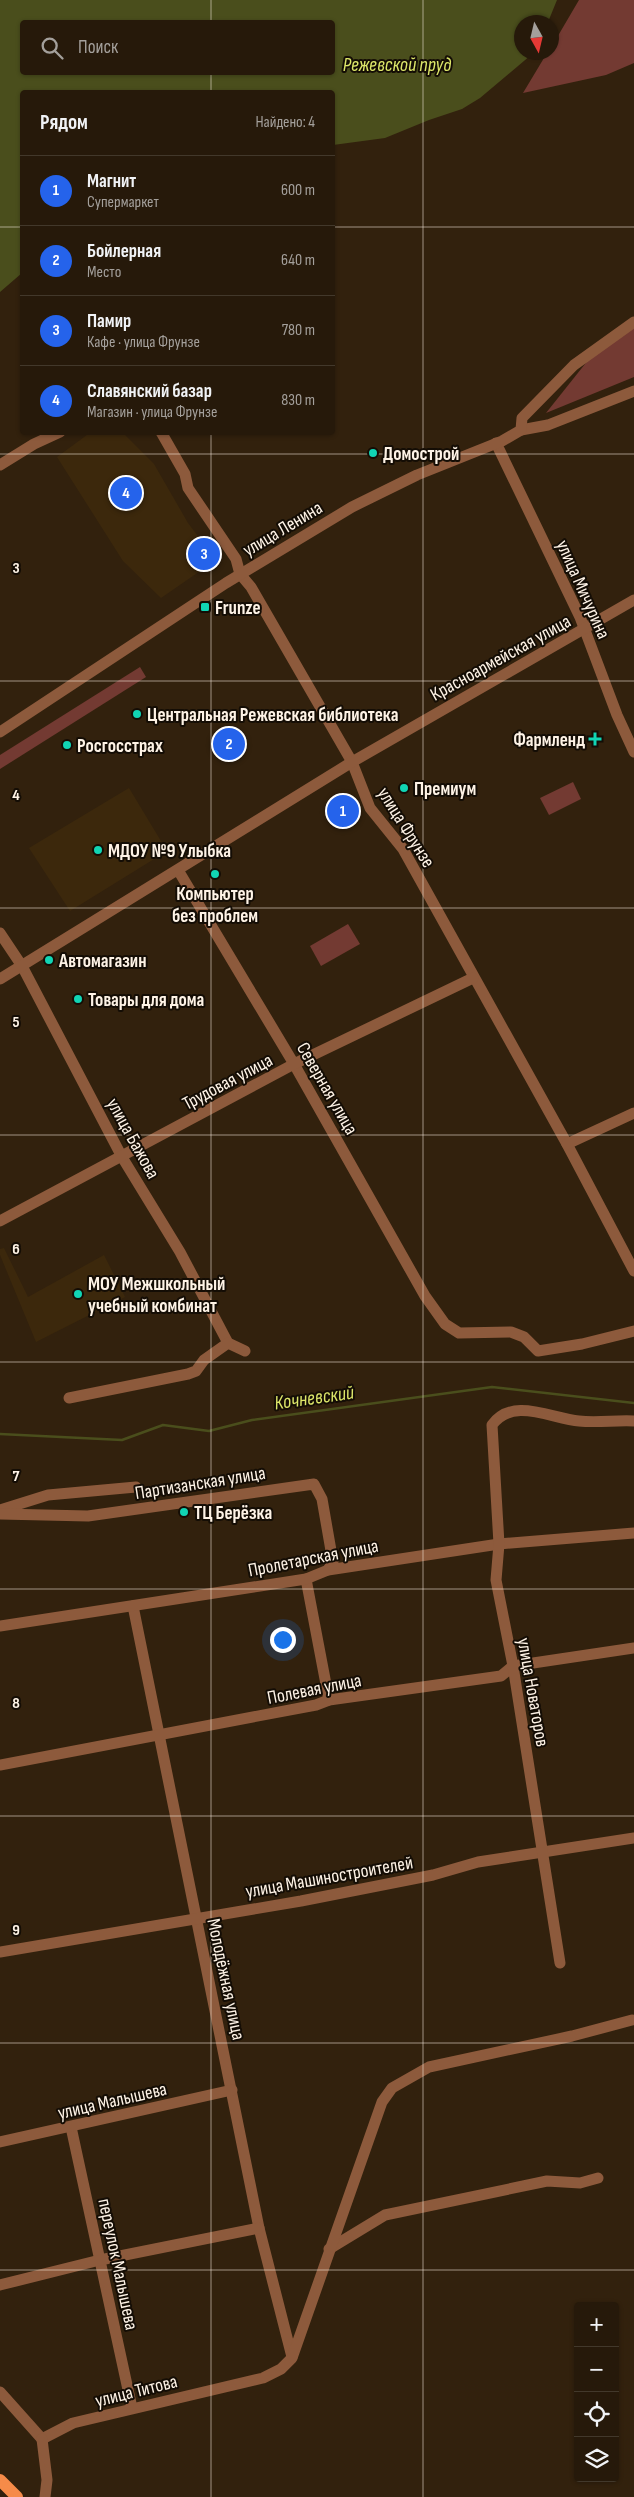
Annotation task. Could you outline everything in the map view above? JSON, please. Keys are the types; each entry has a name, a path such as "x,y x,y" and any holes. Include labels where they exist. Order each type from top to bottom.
{"main road":[{"path":"0,2480 17,2497"}],"street":[{"path":"521,430 522,418 574,365 634,322"},
{"name":"улица Ленина","path":"0,732 240,574 352,507 417,475 496,443 521,430 548,425 634,391"},
{"path":"0,465 34,444 54,435"},
{"name":"улица Фрунзе","path":"163,435 185,474 188,488 236,559 240,574 251,587 352,762 370,808 403,849 567,1144 634,1271"},
{"name":"улица Мичурина","path":"496,443 586,629 617,715 634,752"},
{"name":"Красноармейская улица","path":"0,979 352,762 634,600"},
{"name":"Северная улица","path":"178,870 294,1064 424,1296 445,1324 460,1333 511,1332 524,1337 538,1351 582,1344 634,1331"},
{"name":"улица Бажова","path":"0,933 22,966 122,1157 180,1252 228,1343"},
{"name":"Трудовая улица","path":"0,1221 294,1064 473,978"},
{"path":"567,1144 634,1113"},
{"path":"69,1398 188,1374 196,1371 204,1360 228,1343 245,1351"},
{"name":"улица Новаторов","path":"560,1963 513,1666 496,1580 499,1544 492,1425 498,1417 509,1413 538,1411 578,1421 634,1421"},
{"name":"Партизанская улица","path":"0,1512 88,1516 314,1484 322,1499 333,1562 328,1570"},
{"name":"Партизанская улица","path":"0,1512 48,1495 136,1488"},
{"name":"Пролетарская улица","path":"0,1626 306,1579 328,1570 499,1544 634,1533"},
{"path":"306,1579 328,1700"},
{"name":"Молодёжная улица","path":"133,1606 161,1734 259,2228 292,2358"},
{"name":"Полевая улица","path":"0,1765 316,1706 328,1700 501,1676 513,1666 634,1648"},
{"name":"улица Машиностроителей","path":"0,1952 433,1875 478,1862 543,1854 634,1838"},
{"path":"292,2358 382,2102 392,2088 429,2067 572,2036 632,2020"},
{"name":"улица Малышева","path":"0,2142 232,2090"},
{"name":"переулок Малышева","path":"71,2127 132,2408"},
{"path":"330,2249 386,2215 547,2181 580,2183 598,2178"},
{"path":"0,2285 100,2260 259,2228"},
{"name":"улица Титова","path":"42,2439 73,2423 263,2378 281,2369 292,2358"},
{"path":"0,2392 42,2439 46,2480 45,2497"}],"shaded area":[{"path":"579,0 634,0 634,63 606,75 523,93 543,60 559,60 559,34"},
{"path":"634,328 634,377 546,413 589,359"},
{"path":"87,435 125,435 154,464 188,523 216,560 161,598 123,561 57,457"},
{"path":"140,667 146,677 0,769 0,755"},
{"path":"573,782 581,799 549,815 540,798"},
{"name":"МДОУ №9 Улыбка","path":"129,788 167,851 70,911 29,848"},
{"path":"348,924 360,944 321,966 310,946"},
{"name":"МОУ Межшкольный учебный комбинат","path":"4,1248 28,1297 104,1255 125,1297 36,1342 0,1255 0,1249"}],"water":[{"name":"Режевской пруд","path":"0,0 557,0 551,15 514,15 514,60 525,60 480,98 462,109 385,138 335,145 335,90 20,90 20,275 0,292"}],"waterway":[{"name":"Кочневский","path":"0,1434 122,1440 163,1425 209,1431 252,1420 492,1387 634,1403"}],"place":[{"name":"Домострой","path":"373,453"},
{"name":"Славянский базар","path":"126,493"},
{"name":"Памир","path":"204,554"},
{"name":"Frunze","path":"205,607"},
{"name":"Центральная Режевская библиотека","path":"137,714"},
{"name":"Фармленд","path":"595,739"},
{"name":"Бойлерная","path":"229,744"},
{"name":"Росгосстрах","path":"67,745"},
{"name":"Премиум","path":"404,788"},
{"name":"Магнит","path":"343,811"},
{"name":"МДОУ №9 Улыбка","path":"98,850"},
{"name":"Компьютер без проблем","path":"215,874"},
{"name":"Автомагазин","path":"49,960"},
{"name":"Товары для дома","path":"78,999"},
{"name":"МОУ Межшкольный учебный комбинат","path":"78,1294"},
{"name":"ТЦ Берёзка","path":"184,1512"}]}
